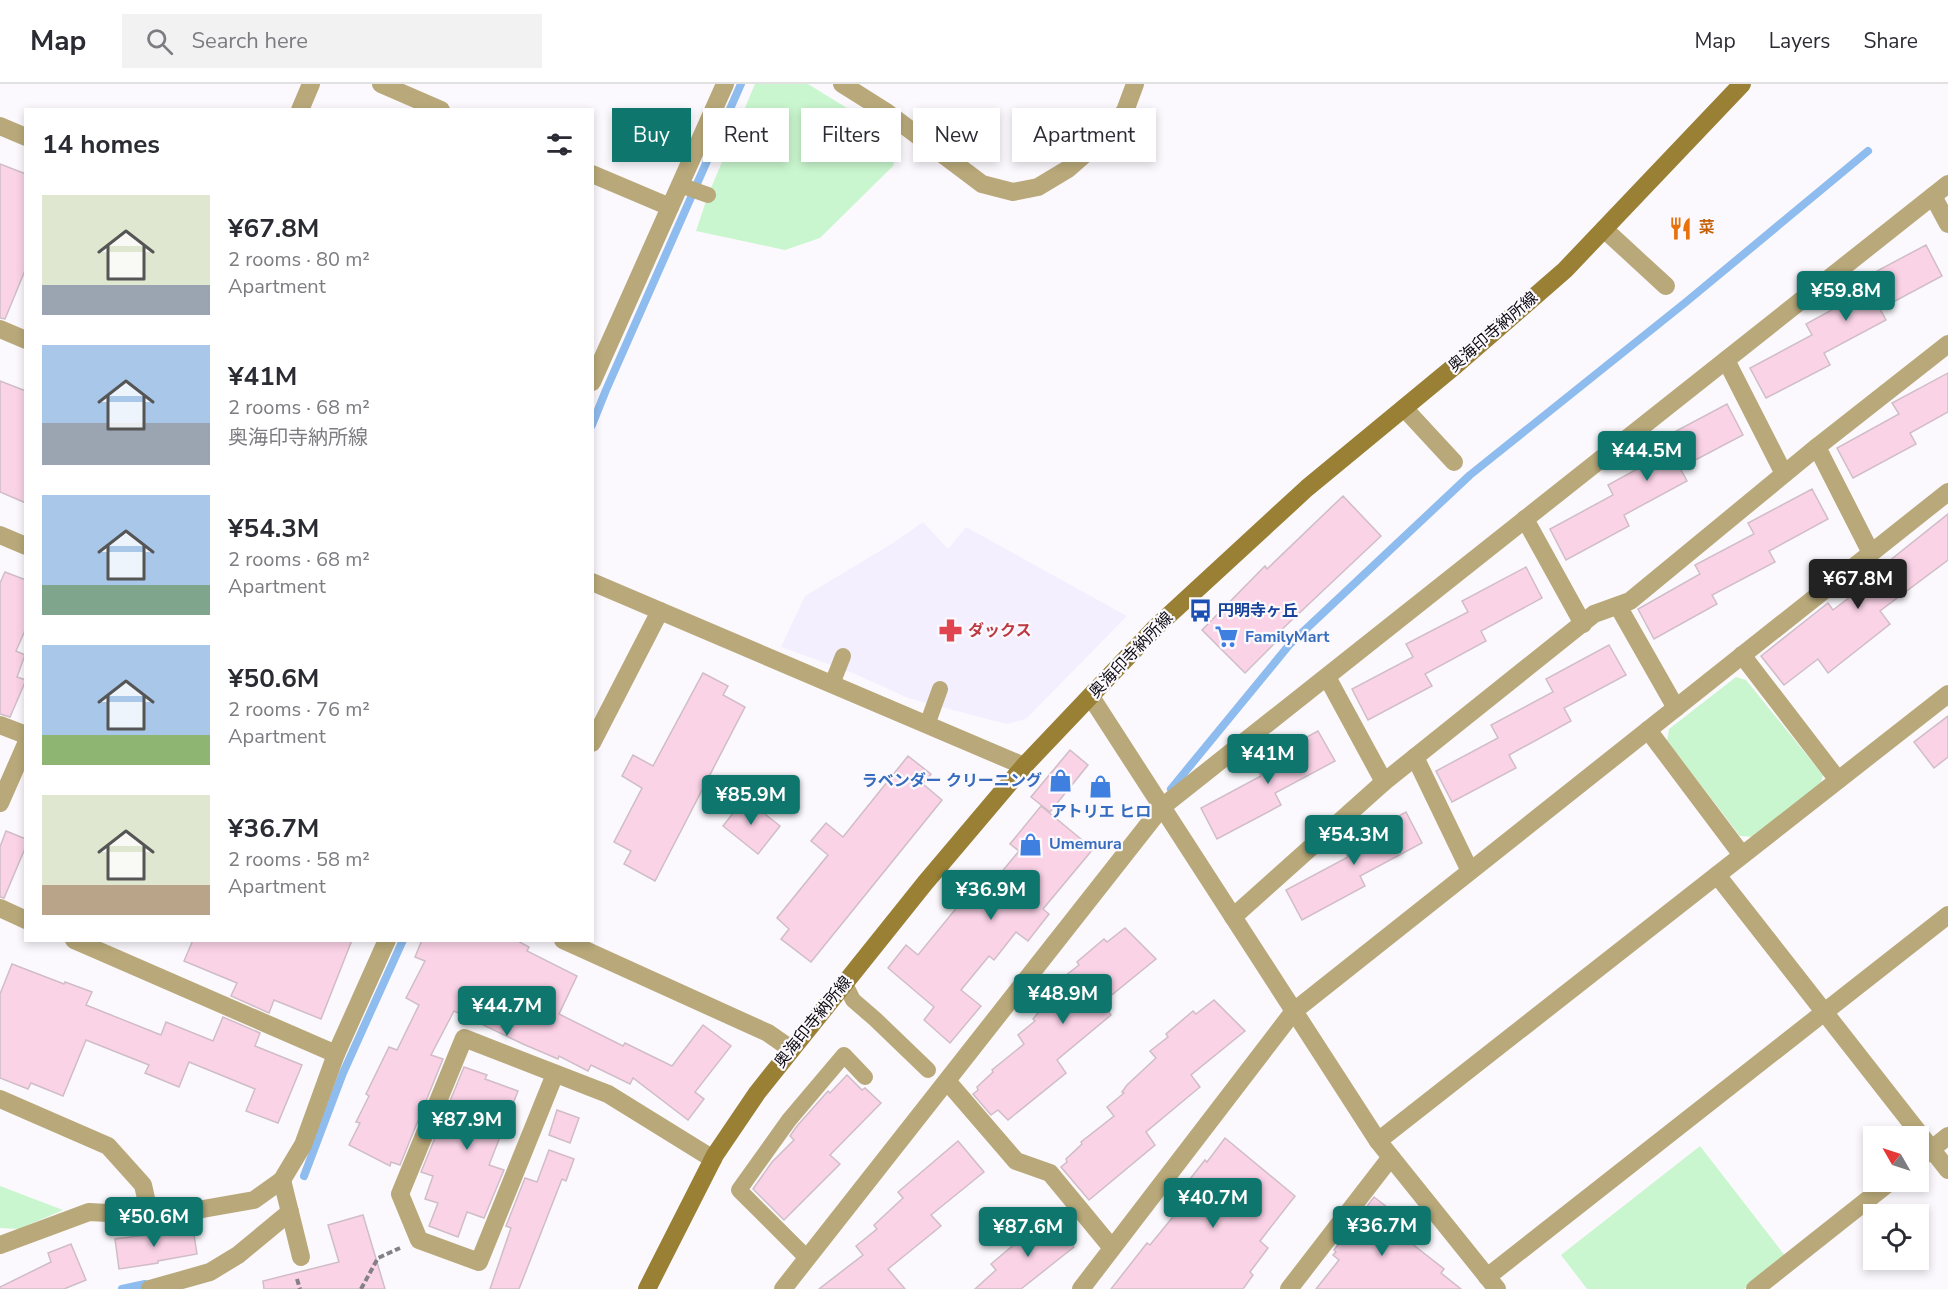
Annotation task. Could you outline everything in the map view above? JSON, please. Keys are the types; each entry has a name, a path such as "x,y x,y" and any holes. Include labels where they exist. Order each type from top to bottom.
{"main road":[{"name":"奥海印寺納所線","path":"646,1289 713,1159 757,1093 844,982 1024,766 1156,627 1307,488 1456,365 1565,270 1742,84"}],"street":[{"path":"301,108 311,84"},
{"path":"381,84 436,108"},
{"path":"594,378 725,84"},
{"path":"842,84 885,111 982,184 1013,192 1038,187 1068,169 1093,147 1125,111 1135,84"},
{"path":"0,126 24,136"},
{"path":"594,175 670,207"},
{"path":"784,1288 1162,807 1948,184"},
{"path":"1933,196 1948,224"},
{"path":"1604,229 1666,286"},
{"path":"0,329 24,339"},
{"path":"1233,917 1415,757 1594,614 1630,601 1817,447 1948,344"},
{"path":"1726,360 1784,474"},
{"path":"1404,408 1454,462"},
{"path":"1817,447 1871,553"},
{"path":"1081,1289 1294,1011 1948,492"},
{"path":"1526,519 1583,624"},
{"path":"0,535 24,545"},
{"path":"594,583 1024,766"},
{"path":"1618,606 1676,708"},
{"path":"594,739 660,611"},
{"path":"1742,655 1838,780"},
{"path":"1327,677 1384,782"},
{"path":"1091,697 1378,1141 1494,1286 1824,1012 1948,915"},
{"path":"1378,1141 1838,780 1945,702"},
{"path":"0,725 24,734"},
{"path":"1648,730 1742,855"},
{"path":"0,803 24,749"},
{"path":"1415,757 1470,871"},
{"path":"1717,875 1824,1012 1905,1126"},
{"path":"0,908 24,919"},
{"path":"79,942 336,1054"},
{"path":"0,1245 89,1212 163,1216 254,1200 282,1180 303,1145 336,1054 386,942"},
{"path":"567,942 768,1033 791,1048"},
{"path":"555,1074 479,1262 419,1240 400,1194 464,1038 608,1094 713,1159"},
{"path":"947,1081 1016,1161 1050,1173 1112,1248"},
{"path":"0,1099 108,1146 143,1185 150,1216"},
{"path":"1929,1151 1948,1136"},
{"path":"1289,1289 1391,1157"},
{"path":"1929,1157 1948,1170"},
{"path":"282,1180 301,1257"},
{"path":"1755,1289 1877,1192"},
{"path":"150,1289 210,1272 238,1256 290,1212"}],"lane":[{"path":"680,184 708,195"},
{"path":"832,684 843,656"},
{"path":"927,725 940,689"},
{"path":"844,982 852,1000 875,1018 927,1070"},
{"path":"807,1258 739,1190 789,1120 844,1055 865,1077"}],"path":[{"path":"361,1289 378,1258 419,1240"}],"shaded area":[{"name":"ダックス","path":"923,522 948,549 966,527 1127,616 1026,719 1006,724 908,698 855,674 781,647 805,596 893,543"}],"green space":[{"path":"755,84 808,84 847,108 801,108 801,162 894,162 893,166 820,238 785,250 696,231 722,162 789,162 789,108 745,108"},
{"path":"1736,677 1746,680 1823,775 1821,784 1754,837 1740,836 1667,741 1669,729"},
{"path":"1700,1146 1786,1257 1744,1289 1587,1289 1561,1255"},
{"path":"0,1186 63,1210 19,1229 0,1228"}],"building":[{"path":"0,164 24,173 24,273 5,319 0,318"},
{"path":"1926,245 1942,276 1880,309 1886,320 1824,353 1830,365 1766,398 1750,368 1812,335 1806,324 1868,290 1862,279"},
{"path":"1948,373 1948,412 1910,433 1916,444 1853,478 1837,448 1899,414 1892,403"},
{"path":"0,381 24,390 24,502 0,492"},
{"path":"1727,404 1743,435 1680,468 1687,481 1624,515 1629,526 1566,560 1550,529 1613,495 1608,485 1670,451 1663,438"},
{"path":"1812,489 1828,519 1769,551 1775,562 1712,595 1717,604 1654,639 1638,609 1700,574 1695,565 1754,534 1748,523"},
{"path":"1343,496 1381,536 1277,634 1280,638 1245,673 1202,630 1265,566 1267,569"},
{"path":"1948,514 1948,560 1880,611 1890,624 1828,673 1818,659 1784,685 1761,656 1828,603 1833,610 1877,576 1874,573"},
{"path":"1526,567 1542,598 1481,631 1486,641 1425,674 1432,686 1368,720 1352,689 1413,657 1406,644 1468,612 1462,601"},
{"path":"5,572 24,579 24,633 16,651 24,655 17,677 24,679 24,685 10,717 0,714 0,583"},
{"path":"1609,645 1626,675 1564,708 1571,721 1509,755 1516,768 1452,802 1436,771 1498,738 1491,725 1553,692 1546,679"},
{"path":"703,673 728,686 723,695 745,707 655,881 624,864 631,851 614,842 642,788 622,776 633,755 653,766"},
{"path":"1948,716 1948,757 1934,768 1914,742"},
{"path":"1318,731 1335,761 1275,793 1281,805 1217,839 1201,808 1261,776 1255,765"},
{"name":"ラベンダー クリーニング","path":"1070,750 1088,765 1050,812 1031,797"},
{"path":"908,756 931,774 923,784 942,800 811,962 781,939 789,929 777,918 828,855 811,841 826,823 843,837"},
{"path":"745,798 780,826 758,854 723,826"},
{"path":"1041,806 1093,849 1043,909 1049,914 1028,941 1016,932 994,960 989,956 961,990 981,1006 950,1043 924,1020 934,1007 888,968 906,945 918,955 976,884 985,892 1019,851 1010,844"},
{"path":"1406,812 1422,843 1360,876 1365,886 1302,920 1286,890 1348,857 1342,846"},
{"path":"6,831 24,838 24,851 4,898 0,897 0,847"},
{"path":"1125,928 1156,959 1102,1003 1111,1015 1057,1060 1066,1073 1008,1120 998,1110 991,1115 973,1094 978,1090 977,1087 993,1072 992,1070 1024,1044 1018,1035 1035,1021 1033,1019 1038,1013 1067,986 1061,979 1079,965 1077,962 1104,939 1107,942"},
{"path":"192,942 351,942 321,1019 274,1000 269,1013 231,996 237,983 184,961"},
{"path":"421,942 520,942 529,947 527,951 577,976 559,1014 623,1046 625,1043 672,1066 703,1025 731,1046 695,1092 704,1099 688,1120 633,1078 630,1084 591,1065 588,1071 559,1056 558,1059 523,1044 454,1011 431,1055 443,1059 400,1165 391,1162 390,1166 349,1145 360,1123 356,1122 369,1096 366,1094 389,1047 397,1050 419,1005 406,998 425,961 415,957"},
{"path":"12,964 92,992 86,1005 161,1035 166,1022 213,1041 223,1017 260,1033 255,1046 302,1065 278,1123 246,1111 255,1089 189,1062 179,1087 145,1073 149,1065 86,1040 63,1096 31,1083 28,1089 0,1078 0,994"},
{"path":"1214,1000 1245,1031 1191,1075 1200,1087 1146,1132 1155,1145 1089,1200 1061,1167 1067,1162 1066,1159 1082,1144 1081,1142 1114,1116 1107,1107 1124,1093 1122,1092 1127,1085 1156,1058 1150,1051 1168,1037 1166,1034 1193,1011 1196,1014"},
{"path":"464,1067 487,1075 485,1079 518,1091 489,1165 504,1170 484,1218 467,1212 458,1237 429,1226 438,1203 425,1199 433,1176 421,1172"},
{"path":"847,1075 862,1090 865,1088 881,1103 830,1155 840,1164 784,1220 753,1189 772,1162 794,1140 790,1136 797,1126 828,1091 830,1093"},
{"path":"557,1110 579,1118 570,1143 549,1135"},
{"path":"1225,1138 1295,1196 1260,1241 1268,1248 1250,1272 1253,1275 1243,1289 1111,1289 1147,1243 1150,1245 1194,1191 1189,1187 1194,1181 1190,1179 1205,1160 1207,1162"},
{"path":"958,1141 984,1172 931,1215 941,1226 888,1269 905,1289 819,1289 863,1255 856,1246 877,1229 874,1225 903,1198 898,1192"},
{"path":"549,1150 574,1159 566,1181 562,1179 519,1289 490,1289 511,1228 506,1226 525,1178 537,1182"},
{"path":"1374,1197 1396,1214 1394,1216 1409,1228 1402,1236 1444,1269 1441,1273 1461,1289 1316,1289 1339,1260 1333,1255 1336,1252 1334,1250"},
{"path":"363,1215 385,1289 264,1289 263,1281 339,1262 328,1225"},
{"path":"1048,1216 1074,1247 1021,1289 975,1289 996,1270 991,1264"},
{"path":"193,1229 197,1254 119,1269 115,1239 154,1234 154,1236"},
{"path":"71,1244 86,1280 64,1289 0,1289 51,1262 48,1253"}],"waterway":[{"path":"594,420 741,84"},
{"path":"1171,789 1290,644 1470,475 1686,302 1868,151"},
{"path":"304,1176 343,1073 402,942"},
{"path":"122,1289 145,1284"}],"place":[{"name":"菜","path":"1681,228"},
{"name":"円明寺ヶ丘","path":"1200,611"},
{"name":"ダックス","path":"950,631"},
{"name":"FamilyMart","path":"1227,637"},
{"name":"ラベンダー クリーニング","path":"1060,781"},
{"name":"アトリエ ヒロ","path":"1101,787"},
{"name":"Umemura","path":"1031,844"}]}
